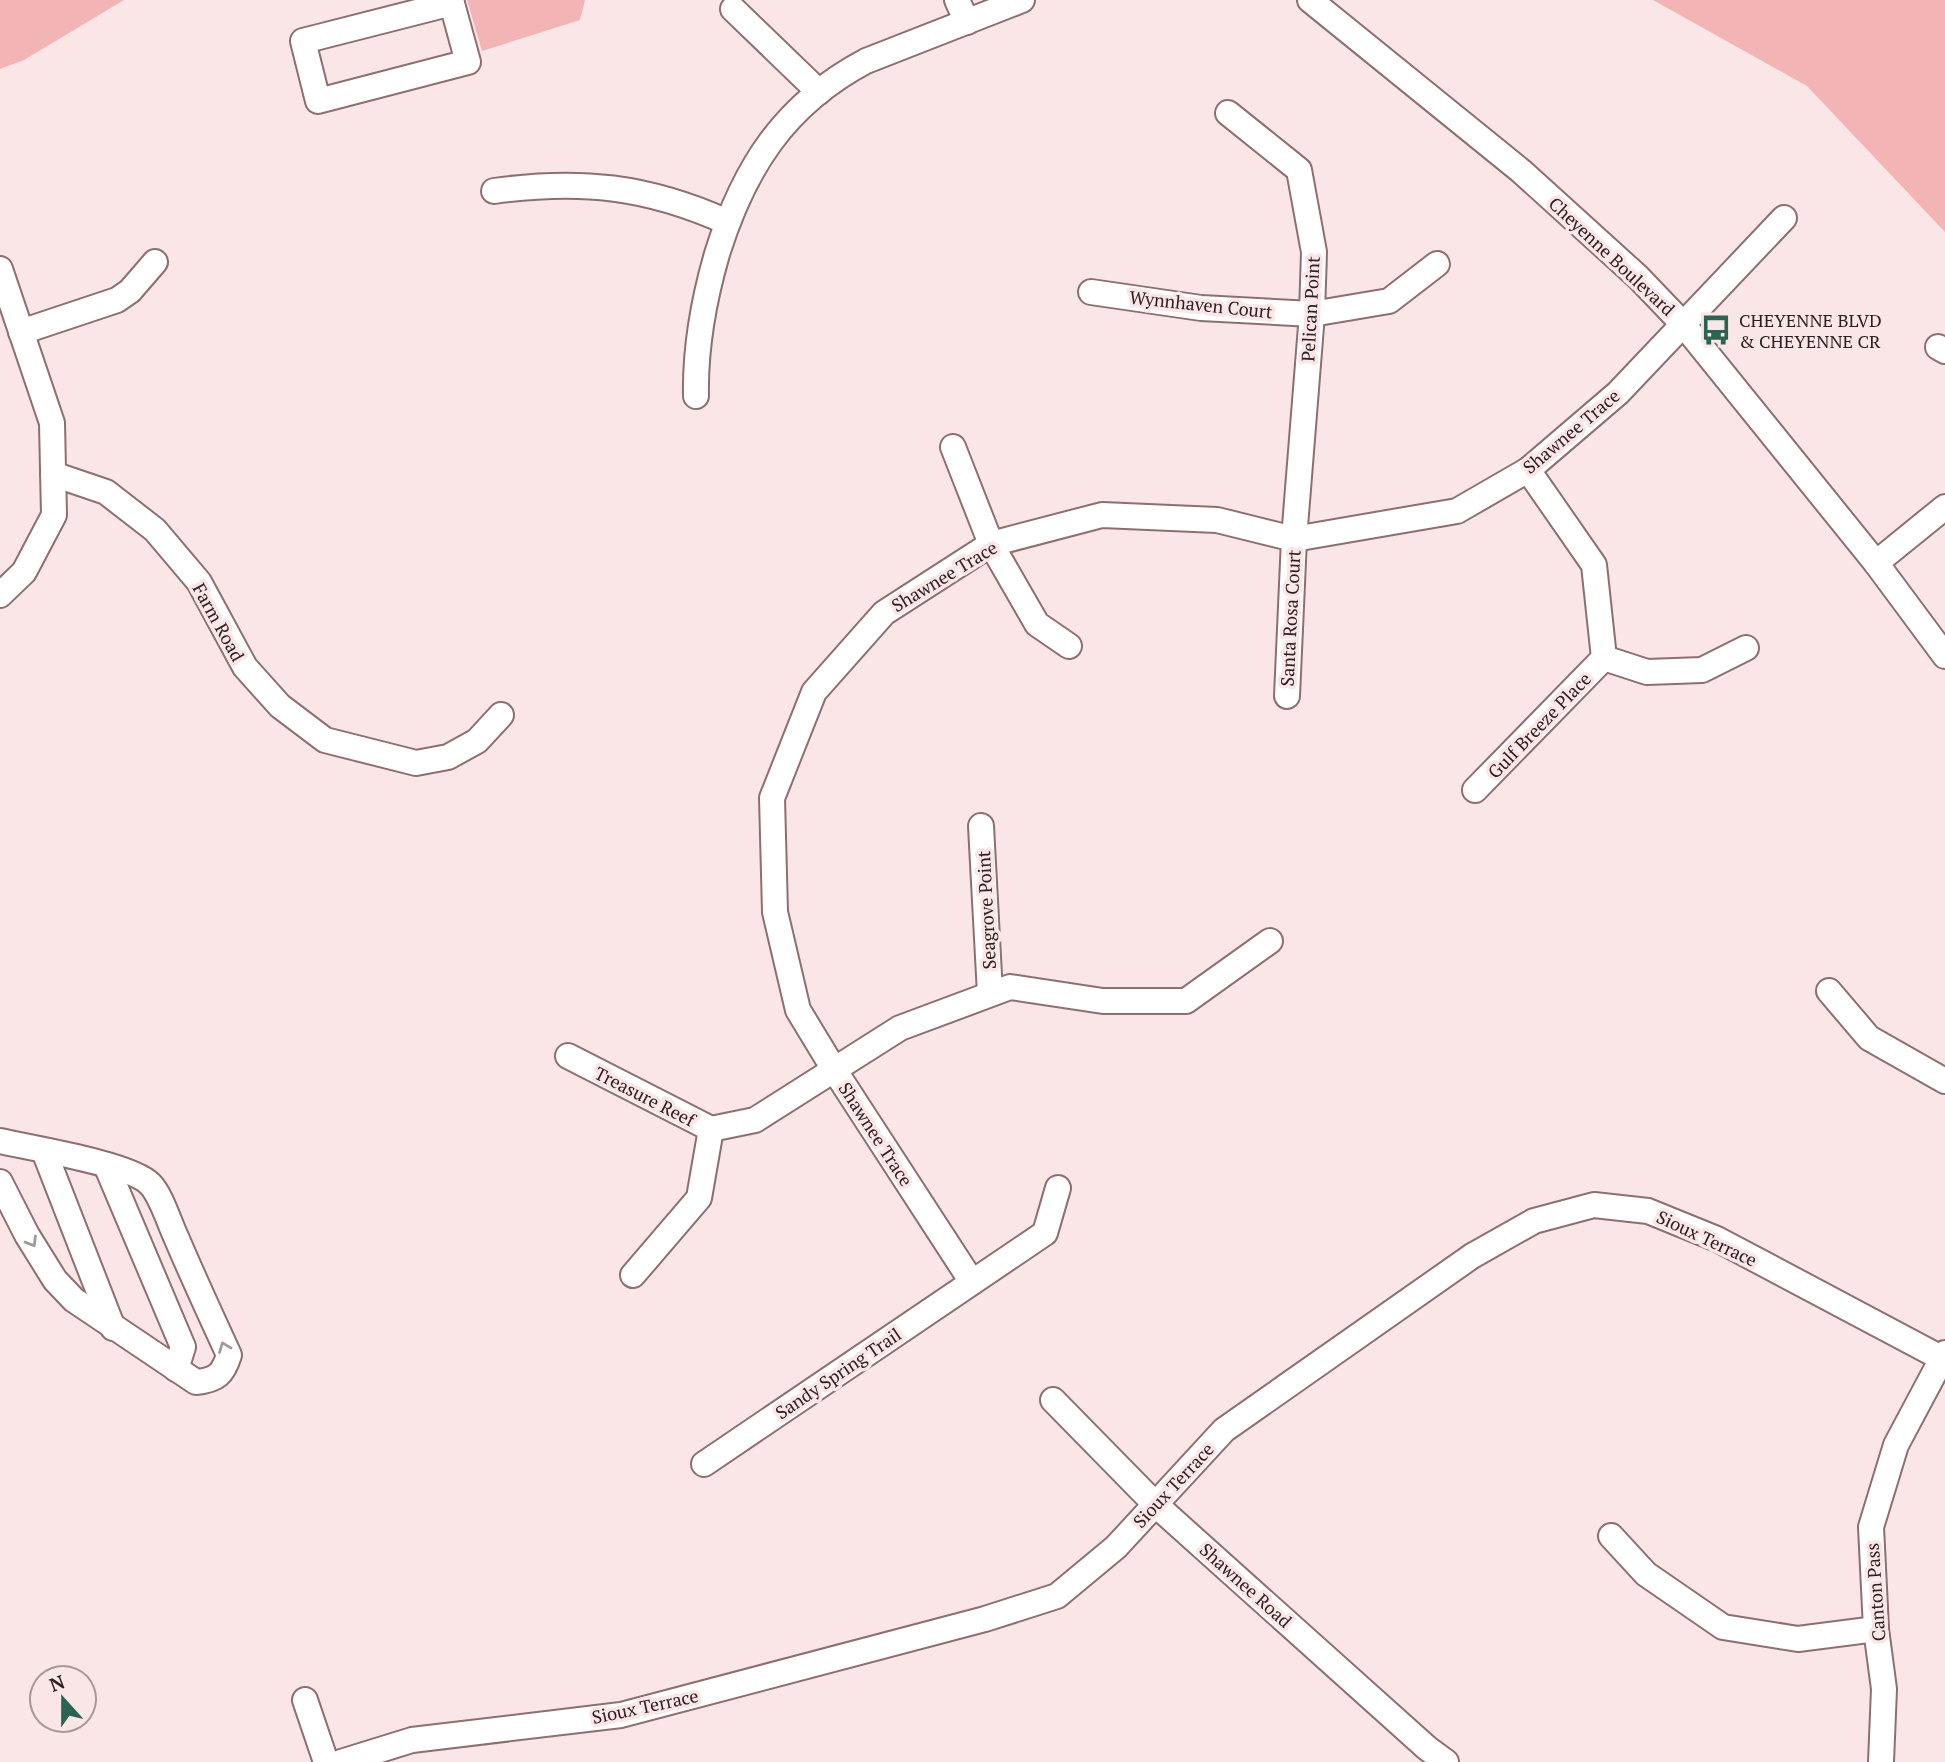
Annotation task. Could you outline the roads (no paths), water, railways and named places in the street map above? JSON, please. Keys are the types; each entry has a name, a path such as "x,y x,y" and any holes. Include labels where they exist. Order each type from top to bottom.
{"street":[{"path":"696,396 699,342 712,272 727,222 747,178 767,145 794,114 843,74 962,11 1021,0"},
{"name":"Cheyenne Boulevard","path":"1311,0 1521,170 1638,277 1683,324 1876,564 1945,656"},
{"path":"452,1 468,62 318,101 303,41 452,1"},
{"path":"733,9 819,92"},
{"name":"Pelican Point","path":"1228,113 1299,170 1314,251 1294,539"},
{"path":"494,191 561,184 621,189 673,200 727,222"},
{"name":"Shawnee Trace","path":"972,1282 835,1071 799,1010 775,912 772,798 814,692 884,613 990,544 1102,515 1217,520 1294,539 1457,511 1528,470 1618,393 1784,218"},
{"path":"21,332 117,300 130,291 155,262"},
{"name":"Wynnhaven Court","path":"1091,292 1201,308 1311,314 1389,301 1437,264"},
{"path":"0,269 52,424 54,515 24,572 0,595"},
{"path":"953,447 990,544 1037,624 1069,646"},
{"name":"Gulf Breeze Place","path":"1475,790 1604,658 1594,565 1528,470"},
{"name":"Farm Road","path":"53,474 106,492 155,530 199,582 245,667 280,706 325,740 416,763 448,757 477,741 501,715"},
{"path":"1876,564 1945,507"},
{"name":"Santa Rosa Court","path":"1286,696 1294,539"},
{"path":"1604,658 1647,672 1702,670 1746,648"},
{"name":"Seagrove Point","path":"981,826 990,994"},
{"name":"Treasure Reef","path":"568,1056 711,1129 755,1120 900,1028 1010,987 1103,1001 1186,1001 1270,941"},
{"path":"1829,991 1869,1038 1945,1081"},
{"path":"634,1275 699,1198 711,1129"},
{"path":"0,1141 106,1165 149,1183 229,1355 225,1370 211,1381 196,1382 74,1300 55,1280 27,1236 0,1182"},
{"path":"44,1151 113,1328"},
{"path":"106,1165 183,1347 176,1369"},
{"name":"Sandy Spring Trail","path":"704,1464 1045,1233 1058,1188"},
{"name":"Sioux Terrace","path":"341,1762 412,1740 621,1715 985,1619 1057,1596 1116,1547 1224,1430 1472,1255 1534,1221 1594,1205 1648,1211 1717,1239 1944,1357"},
{"name":"Canton Pass","path":"1881,1762 1884,1689 1876,1629 1871,1527 1896,1445 1944,1357"},
{"name":"Shawnee Road","path":"1053,1400 1156,1504 1429,1757"},
{"path":"1611,1536 1646,1574 1723,1627 1798,1639 1876,1629"},
{"path":"305,1700 326,1762"}],"place":[{"name":"CHEYENNE BLVD & CHEYENNE CR","path":"1716,330"}]}
